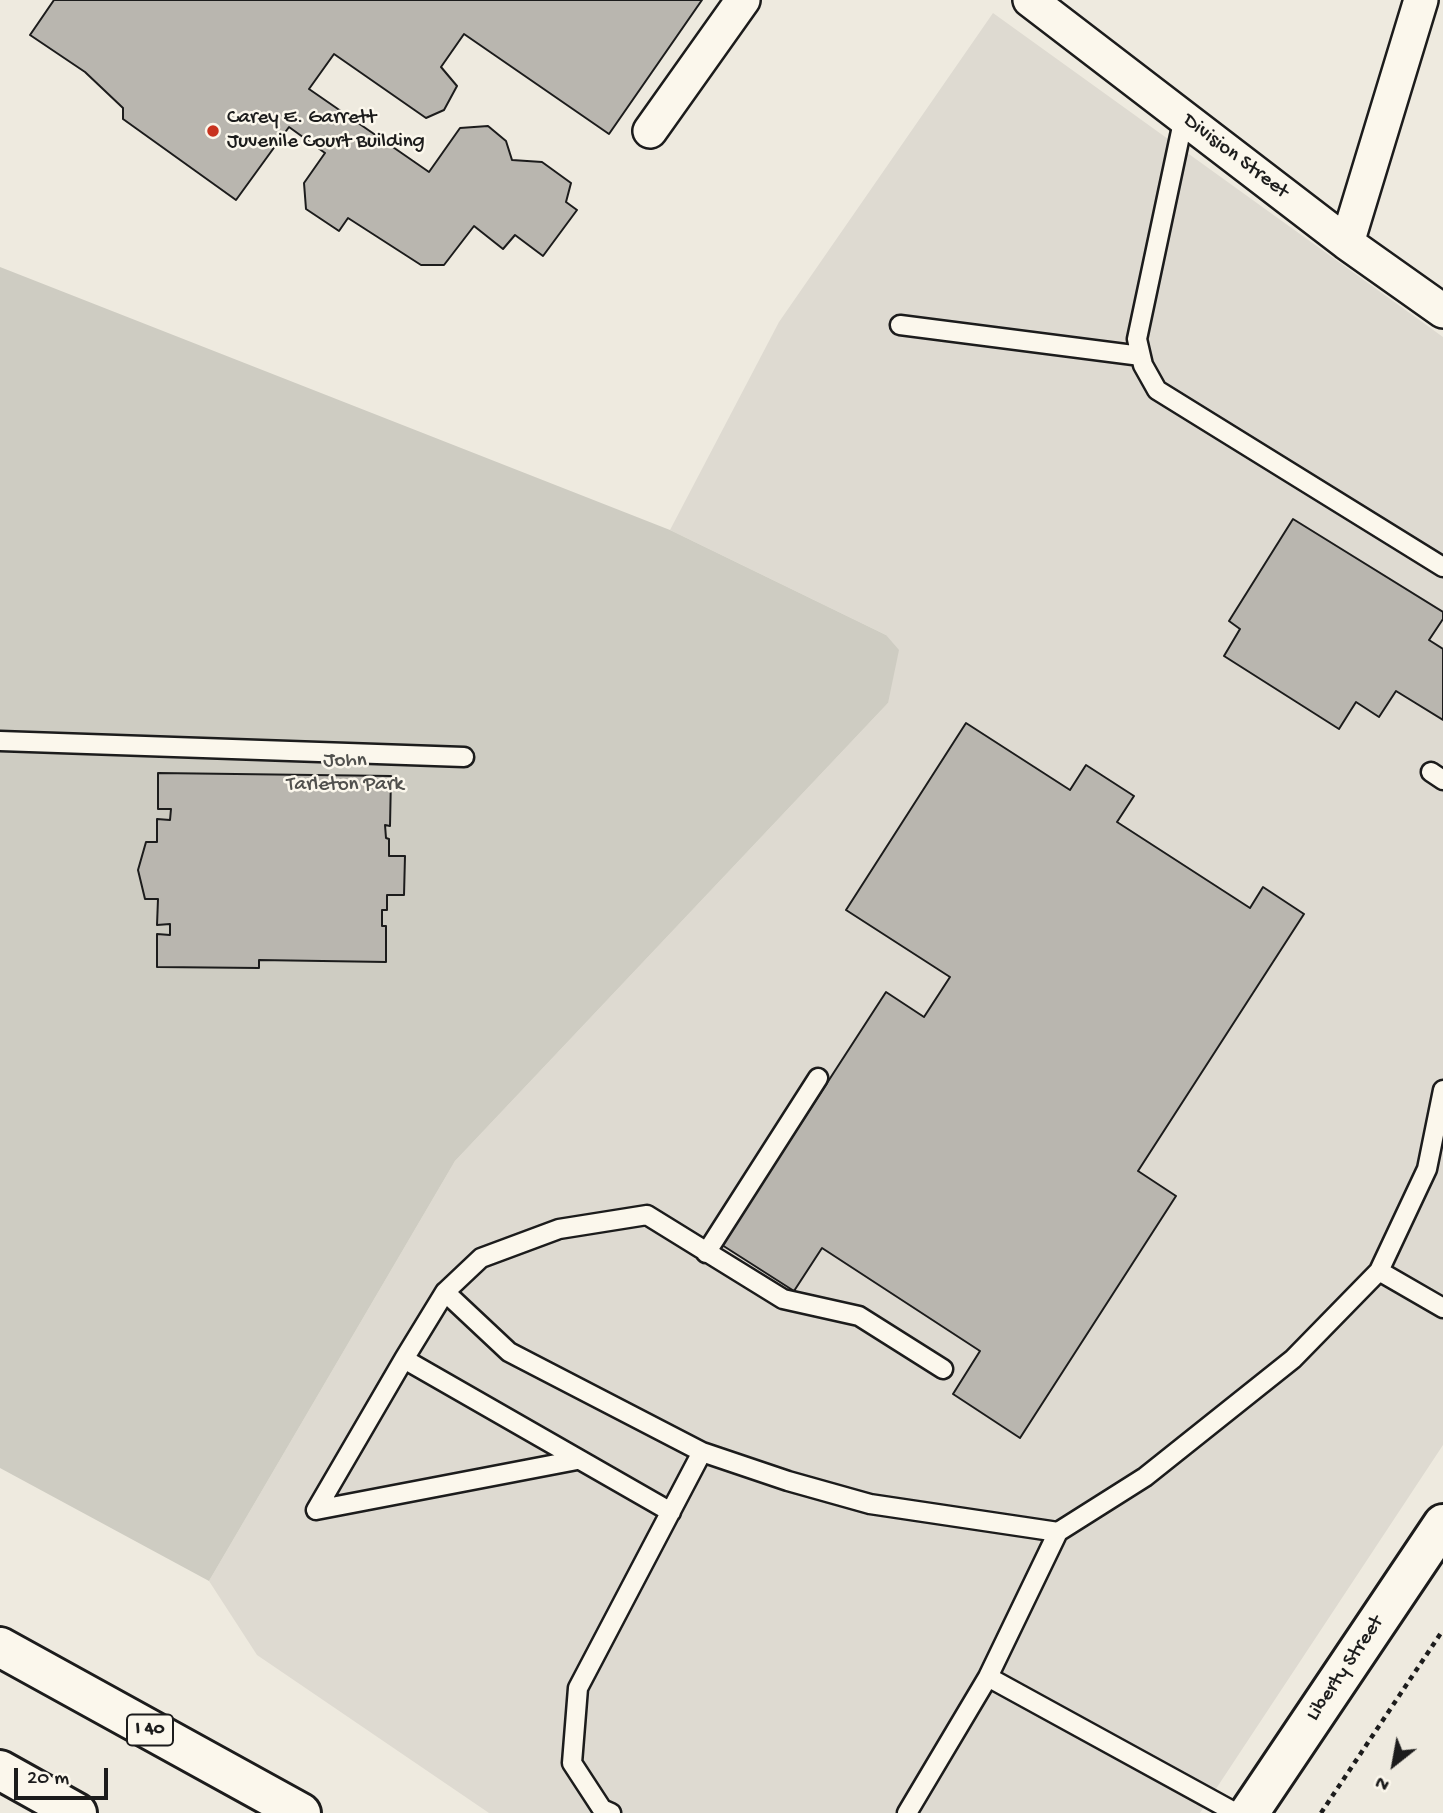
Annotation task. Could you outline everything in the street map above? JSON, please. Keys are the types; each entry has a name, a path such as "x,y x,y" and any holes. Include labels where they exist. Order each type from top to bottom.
{"main road":[{"name":"Liberty Street","path":"1249,1813 1443,1524"},
{"name":"I 40","path":"0,1647 301,1813"},
{"path":"0,1770 77,1813"}],"street":[{"path":"650,131 743,0"},
{"name":"Division Street","path":"1030,0 1347,243 1443,311"},
{"path":"1347,243 1421,0"}],"lane":[{"path":"1184,117 1137,340 1141,356 1157,390 1443,567"},
{"path":"900,325 1141,356"},
{"path":"0,741 464,757"},
{"path":"706,1253 818,1078"},
{"path":"907,1813 988,1677 1058,1532 1145,1477 1293,1359 1379,1271 1427,1169 1443,1090"},
{"path":"577,1460 316,1510 445,1292 481,1258 559,1229 647,1215 783,1299 859,1316 943,1369"},
{"path":"1379,1271 1443,1308"},
{"path":"445,1292 509,1352 702,1452 788,1481 870,1504 1058,1532"},
{"path":"404,1359 671,1512"},
{"path":"611,1813 603,1809 572,1763 578,1688 702,1452"},
{"path":"988,1677 1236,1813"}],"path":[{"path":"1321,1813 1443,1630"}],"shaded area":[{"path":"993,13 1443,337 1443,1445 1200,1813 489,1813 257,1655 209,1581 455,1161 888,703 886,635 670,530 779,322"}],"green space":[{"name":"John Tarleton Park","path":"0,267 670,530 886,635 899,650 888,703 455,1161 209,1581 0,1468"}],"building":[{"name":"Carey E. Garrett Juvenile Court Building","path":"54,0 702,0 609,134 464,34 441,67 457,86 444,110 426,118 334,54 309,89 429,172 460,128 488,126 506,141 512,160 542,162 571,183 566,202 577,210 543,256 515,235 503,249 474,226 444,265 421,265 348,218 339,231 306,209 304,183 325,153 289,127 236,200 123,119 123,108 85,72 30,35"},
{"path":"1293,519 1443,612 1443,619 1429,640 1443,649 1443,720 1396,691 1379,717 1356,702 1339,729 1224,656 1240,629 1229,621"},
{"path":"966,723 1070,790 1086,765 1134,796 1117,822 1250,908 1263,887 1304,914 1138,1171 1176,1196 1020,1438 953,1394 980,1351 822,1248 794,1291 722,1245 886,992 924,1017 950,977 846,910"},
{"path":"158,773 391,776 390,826 385,825 386,838 389,839 389,856 405,856 404,895 387,895 387,910 382,910 382,926 386,926 386,962 259,960 259,968 157,967 157,934 170,935 170,924 157,925 158,899 145,899 138,870 146,842 157,842 157,819 170,820 171,809 158,809"}],"place":[{"name":"Carey E. Garrett Juvenile Court Building","path":"213,131"}]}
